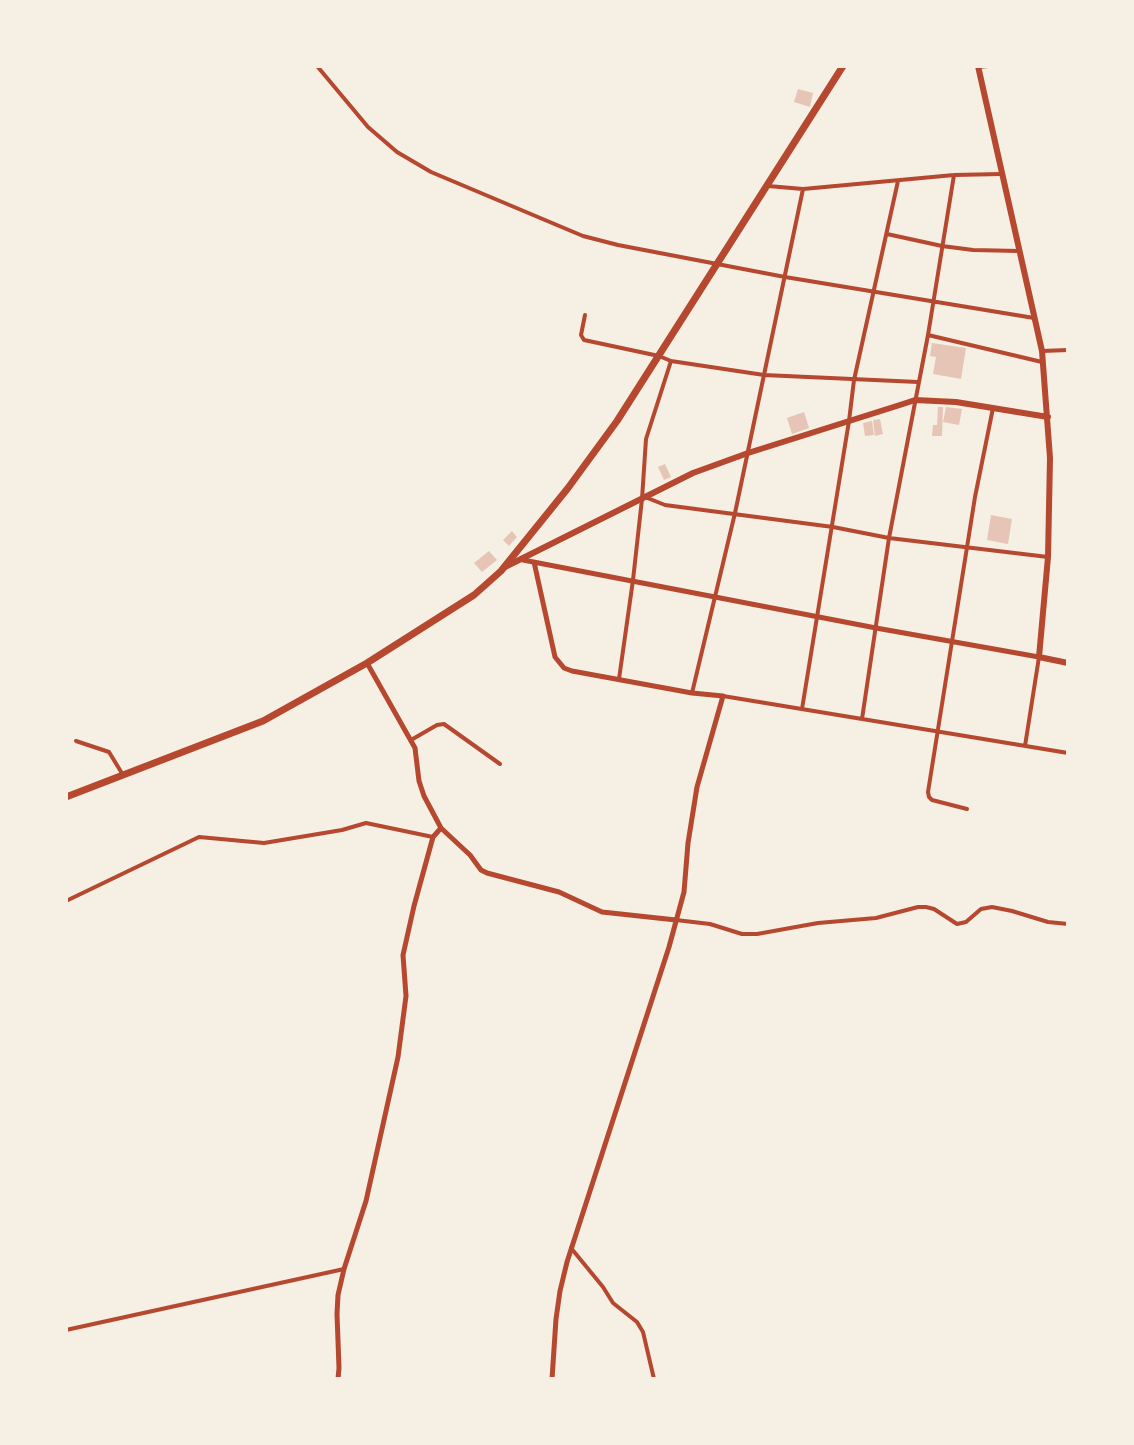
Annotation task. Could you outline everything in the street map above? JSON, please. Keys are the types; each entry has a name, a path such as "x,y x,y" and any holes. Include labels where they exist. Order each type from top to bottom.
{"highway":[{"path":"66,797 263,721 367,663 474,595 505,567 617,421 843,66"}],"main road":[{"path":"978,66 1042,351 1050,458 1048,557 1039,657 1068,663"},
{"path":"505,567 693,473 915,400 956,402 1048,417"}],"street":[{"path":"317,66 379,138 397,152 431,172 583,236 785,277 1034,318"},
{"path":"978,66 988,66"},
{"path":"765,186 803,189 954,175 1001,174"},
{"path":"862,719 889,538 928,335 954,175"},
{"path":"802,709 854,380 898,181"},
{"path":"692,693 735,513 803,189"},
{"path":"887,234 973,250 1019,251"},
{"path":"585,315 582,339 671,361 764,375 918,382"},
{"path":"928,335 1043,362"},
{"path":"1042,351 1068,350"},
{"path":"619,679 644,498 646,439 671,361"},
{"path":"967,809 929,797 975,497 993,408"},
{"path":"644,498 665,505 833,527 889,538 1048,557"},
{"path":"523,560 1039,657 1025,747"},
{"path":"534,562 555,657 559,664 572,671 1068,753"},
{"path":"367,663 415,748 419,781 441,828 470,855 477,867 487,873 559,892 602,912 676,923 710,924 742,934 876,918 918,907 934,909 960,924 981,909 992,907 1048,922 1068,924"},
{"path":"552,1379 560,1291 571,1248 676,923 684,892 697,787 723,696"},
{"path":"411,740 444,724 500,764"},
{"path":"76,741 109,752 123,775"},
{"path":"66,901 199,837 280,842 366,823 433,837"},
{"path":"338,1379 337,1314 344,1269 366,1201 398,1057 406,996 403,955 421,877 433,837 441,828"},
{"path":"571,1248 613,1303 637,1322 643,1332 654,1379"},
{"path":"66,1330 344,1269"}],"building":[{"path":"798,89 813,93 810,107 794,102"},
{"path":"932,343 966,348 961,379 933,374 936,357 930,356"},
{"path":"938,407 943,407 942,436 932,436 933,425 937,425"},
{"path":"946,407 962,409 959,425 943,422"},
{"path":"804,412 809,428 792,434 787,418"},
{"path":"880,419 883,434 875,436 873,420"},
{"path":"872,421 874,435 865,436 863,423"},
{"path":"665,464 671,477 664,480 658,467"},
{"path":"991,515 1012,519 1008,544 987,540"},
{"path":"512,531 517,537 509,546 503,540"},
{"path":"489,551 497,560 482,572 474,563"}]}
